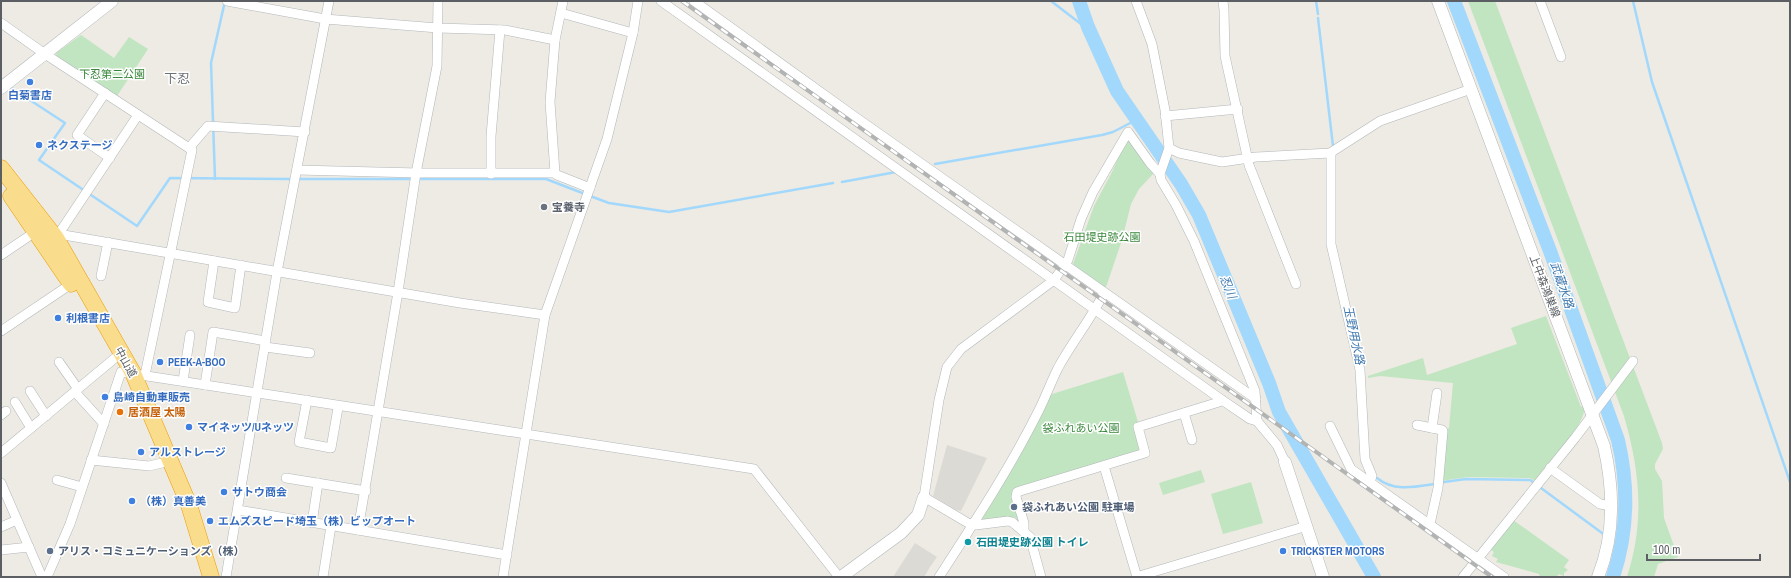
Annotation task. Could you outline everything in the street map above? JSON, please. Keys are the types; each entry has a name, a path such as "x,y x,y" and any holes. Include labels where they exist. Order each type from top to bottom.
{"highway":[{"name":"中山道","path":"1,168 57,236 130,371 189,505 212,577"},
{"name":"中山道","path":"1,182 130,371 201,577"}],"main road":[{"path":"1,88 112,1"},
{"name":"上中森鴻巣線","path":"1438,1 1595,409 1606,457 1612,506 1608,541 1598,577"},
{"path":"1285,462 1323,577"},
{"path":"840,577 901,533 918,515 924,497"}],"street":[{"path":"227,1 325,19 438,28 500,30 555,40"},
{"path":"226,577 277,272 329,1"},
{"path":"358,530 379,413 416,173 437,66 438,1"},
{"path":"555,173 550,102 555,40 563,1"},
{"path":"503,577 545,315 607,139 633,33 638,1"},
{"path":"661,1 1222,400 1250,419 1257,421 1277,445 1285,462"},
{"path":"694,1 1104,293 1256,399"},
{"path":"1136,1 1152,44 1165,116 1169,148 1161,173 1161,180 1176,205 1194,241 1255,391 1257,421"},
{"path":"1222,1 1224,10 1224,48 1238,109 1247,159 1296,284"},
{"path":"1540,1 1561,57"},
{"path":"561,13 633,33"},
{"path":"1,23 45,54 192,150 170,253 130,371 104,424 70,524 47,577"},
{"path":"491,174 490,136 500,30"},
{"path":"1169,148 1179,154 1218,162 1330,153 1380,121 1471,89"},
{"path":"105,93 77,135 110,158"},
{"path":"1165,116 1238,109"},
{"path":"138,115 57,236 108,242 277,272 545,315"},
{"path":"189,148 208,126 305,132"},
{"path":"1041,577 1030,537 1012,522 1008,521 976,525 924,497 939,400 947,367 961,349 1054,280 1065,265 1081,219 1094,192 1128,132 1150,163 1161,173"},
{"path":"1330,153 1331,244 1361,381 1365,459 1372,476 1370,482"},
{"path":"297,170 491,174 555,173 590,188"},
{"path":"1,255 35,232"},
{"path":"101,276 108,242"},
{"path":"214,261 208,302 235,308 241,265"},
{"path":"1,331 71,284"},
{"path":"939,577 973,524 1039,410 1058,368 1095,310 1104,293"},
{"path":"206,384 213,332 310,353"},
{"path":"183,381 190,335"},
{"path":"1463,577 1595,409 1609,394 1633,361"},
{"path":"59,362 76,390 104,424"},
{"path":"130,371 257,394"},
{"path":"1,453 76,390 130,371 306,402 754,469 840,577"},
{"path":"30,391 46,416"},
{"path":"1432,428 1437,393"},
{"path":"1024,532 1024,523 1016,497 1017,492 1145,453 1138,427 1222,400"},
{"path":"15,402 31,428"},
{"path":"306,402 379,413"},
{"path":"306,402 300,442 331,448 338,408"},
{"path":"1184,413 1192,440"},
{"path":"1417,425 1443,431 1438,488 1430,524"},
{"path":"1330,426 1351,469 1504,577"},
{"path":"92,460 149,466 162,463"},
{"path":"1104,466 1137,577 1307,526"},
{"path":"1550,468 1600,504 1612,506"},
{"path":"286,478 366,491"},
{"path":"57,480 82,487"},
{"path":"1,483 42,577"},
{"path":"312,523 318,483"},
{"path":"238,510 507,555"},
{"path":"1,526 17,520"},
{"path":"323,577 331,526"},
{"path":"1,550 29,547"}],"shaded area":[{"path":"947,445 987,458 961,511 956,510 933,496"},
{"path":"915,543 937,557 924,577 893,577"}],"green space":[{"path":"1468,1 1495,1 1662,443 1663,449 1655,464 1655,469 1662,481 1664,518 1678,557 1658,564 1654,577 1627,577 1633,556 1636,536 1638,496 1634,456 1624,416"},
{"name":"下忍第二公園","path":"81,35 114,58 129,37 148,49 117,96 57,57 56,53"},
{"name":"石田堤史跡公園","path":"1128,136 1154,173 1139,189 1131,204 1122,240 1106,287 1104,287 1073,264 1094,206 1112,172"},
{"path":"1546,316 1581,407 1585,405 1579,424 1573,434 1535,481 1530,478 1468,477 1440,481 1446,430 1449,428 1453,383 1380,376 1368,378 1368,376 1423,358 1427,375 1517,344 1511,328"},
{"name":"袋ふれあい公園","path":"1123,372 1138,422 1135,424 1143,449 1013,491 1020,523 1016,518 1012,517 977,521 1049,395"},
{"path":"1201,470 1205,482 1163,495 1159,483"},
{"path":"1251,482 1263,523 1223,534 1211,494"},
{"path":"1513,520 1569,560 1564,567 1568,570 1564,573 1564,576 1559,574 1556,577 1540,577 1539,574 1496,562 1498,559 1492,556 1494,552 1490,549"}],"waterway":[{"path":"215,179 211,63 225,1"},
{"path":"1051,1 1081,24 1088,27"},
{"name":"忍川","path":"1079,1 1088,27 1117,91 1181,184 1199,215 1269,383 1279,412 1374,577"},
{"name":"玉野用水路","path":"1316,1 1318,14"},
{"name":"武蔵水路","path":"1454,1 1550,251 1618,440 1624,475 1625,509 1622,543 1613,577"},
{"path":"1633,1 1652,82 1790,482"},
{"name":"玉野用水路","path":"1318,18 1333,146"},
{"path":"10,87 65,123 39,160 137,226 170,178 292,179"},
{"path":"935,164 1102,135 1113,132 1136,120"},
{"path":"842,182 896,172"},
{"path":"297,179 412,179"},
{"path":"417,179 546,179 585,194"},
{"path":"590,196 609,203 669,212 833,183"},
{"name":"玉野用水路","path":"1377,478 1390,485 1398,487 1435,484"},
{"name":"玉野用水路","path":"1444,482 1466,479 1530,480 1533,482"},
{"name":"玉野用水路","path":"1541,488 1602,533"}],"railway":[{"path":"682,1 1492,577"}],"place":[{"name":"白菊書店","path":"30,82"},
{"name":"ネクステージ","path":"39,145"},
{"name":"宝養寺","path":"544,207"},
{"name":"利根書店","path":"58,318"},
{"name":"PEEK-A-BOO","path":"160,362"},
{"name":"島崎自動車販売","path":"105,397"},
{"name":"居酒屋 太陽","path":"120,412"},
{"name":"マイネッツ/Uネッツ","path":"189,427"},
{"name":"アルストレージ","path":"141,452"},
{"name":"サトウ商会","path":"224,492"},
{"name":"（株）真善美","path":"132,501"},
{"name":"袋ふれあい公園 駐車場","path":"1014,507"},
{"name":"エムズスピード埼玉（株）ビップオート","path":"210,521"},
{"name":"石田堤史跡公園 トイレ","path":"968,542"},
{"name":"アリス・コミュニケーションズ（株）","path":"50,551"},
{"name":"TRICKSTER MOTORS","path":"1283,551"}],"district":[{"name":"下忍","path":"177,78"}]}
